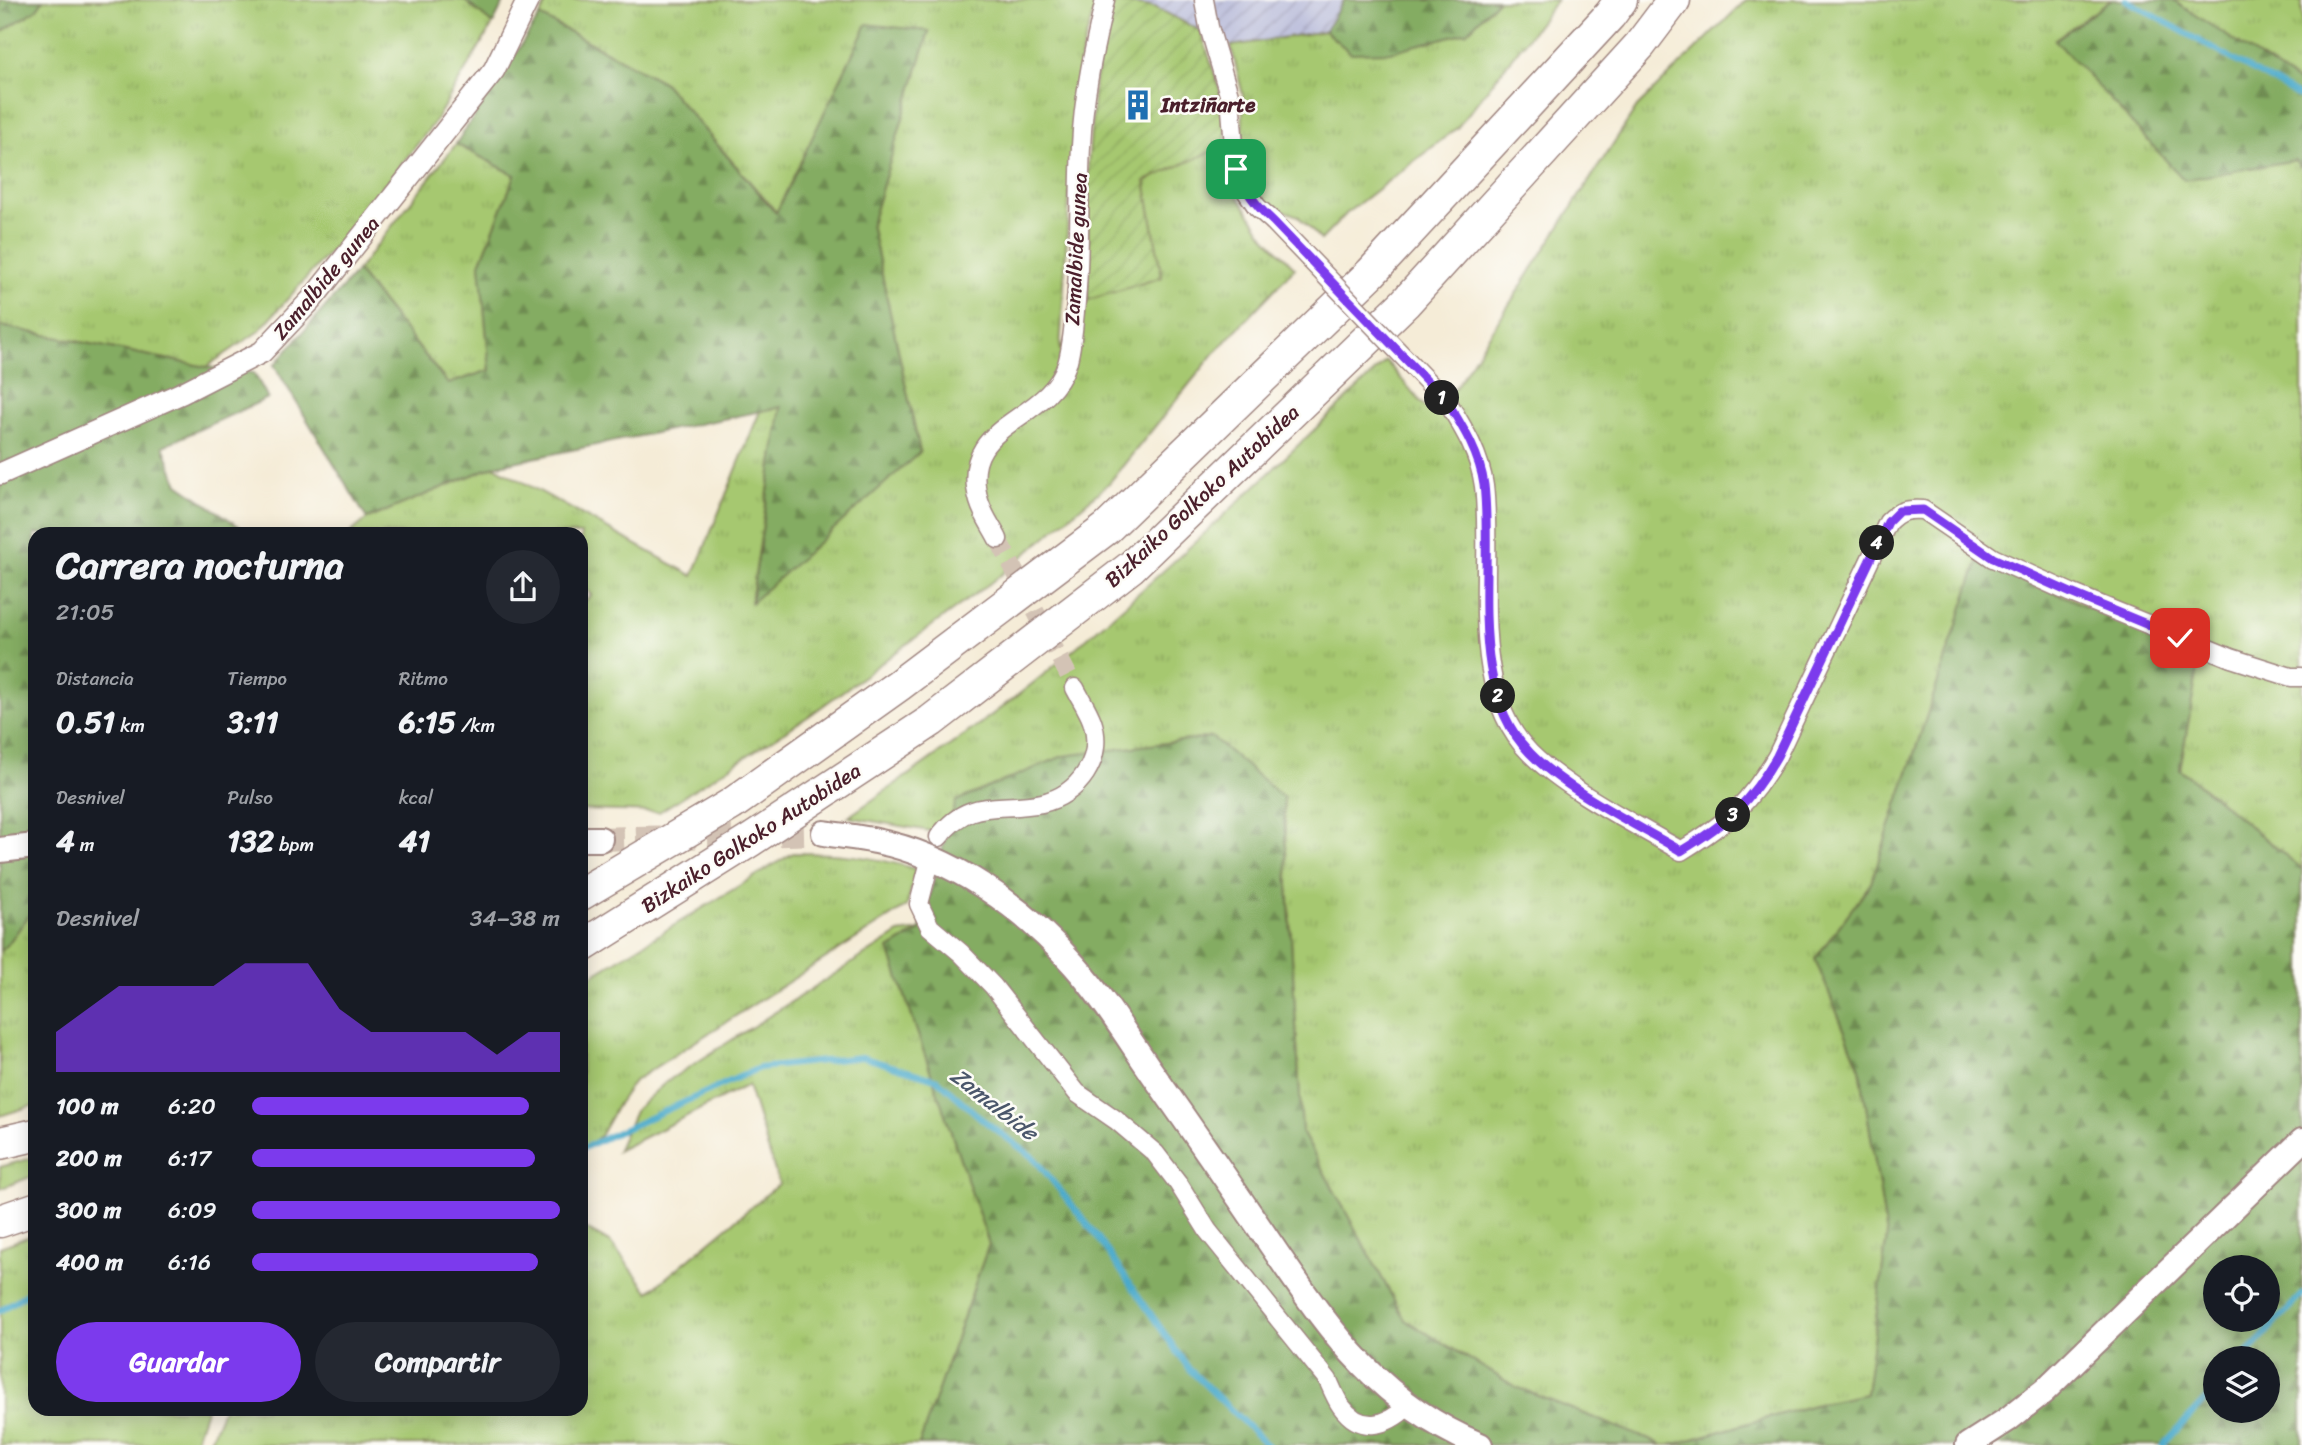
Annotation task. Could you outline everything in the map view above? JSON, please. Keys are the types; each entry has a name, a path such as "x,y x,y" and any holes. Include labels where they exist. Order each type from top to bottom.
{"highway":[{"name":"Bizkaiko Golkoko Autobidea","path":"588,890 732,804 898,685 1107,528 1371,273 1611,15 1621,0"},
{"name":"Bizkaiko Golkoko Autobidea","path":"588,943 751,840 931,721 1131,567 1405,303 1640,45 1674,0"},
{"path":"0,1143 28,1137"},
{"path":"0,1221 28,1211"}],"main road":[{"path":"824,833 878,841 923,856 962,874 993,893 1052,940 1077,968 1113,1017 1306,1296 1356,1360 1408,1406 1439,1427 1480,1445"},
{"path":"0,850 28,847"},
{"path":"1968,1445 2007,1420 2044,1391 2302,1141"}],"street":[{"name":"Zamalbide gunea","path":"0,474 157,405 262,352 313,298 494,70 528,0"},
{"name":"Zamalbide gunea","path":"998,540 979,504 976,469 980,453 989,439 1042,401 1059,382 1067,364 1079,263 1084,102 1105,0"},
{"path":"1204,0 1230,98 1236,169 1244,188 1257,207 1448,403 1469,436 1484,485 1487,630 1491,672 1500,704 1513,731 1528,752 1575,788 1681,851 1714,831 1740,809 1760,786 1777,756 1888,522 1899,511 1923,510 1993,558 2071,593 2231,658 2291,677 2302,677"},
{"path":"939,837 949,822 971,811 996,805 1042,803 1074,788 1084,777 1092,761 1095,740 1092,722 1075,688"},
{"path":"928,869 919,904 930,927 961,953 993,986 1077,1093 1116,1120 1155,1153 1178,1183 1208,1231 1328,1380 1342,1407 1359,1422 1380,1424 1395,1419 1408,1406"}],"shaded area":[{"path":"1112,0 1344,0 1325,31 1231,46 1155,7"}],"green space":[{"path":"0,0 43,0 37,9 0,33"},
{"path":"43,0 464,0 493,24 434,123 350,229 259,331 206,367 0,326 0,33 37,9"},
{"path":"464,0 505,0 493,24"},
{"path":"547,0 1097,0 1082,52 1071,166 1060,351 1088,300 1162,277 1145,181 1225,145 1237,195 1266,238 1295,268 1217,350 1109,483 1001,575 809,716 659,812 588,810 588,598 591,595 588,591 588,527 357,527 367,519 494,466 693,576 760,411 781,407 751,601 920,452 871,224 929,31 867,25 777,213 663,82 540,16"},
{"path":"1344,0 1498,0 1467,32 1390,52 1351,53 1325,31"},
{"path":"1498,0 1557,0 1457,128 1348,212 1321,240 1298,216 1269,205 1252,185 1242,163 1243,95 1231,46 1325,31 1351,53 1467,32"},
{"path":"1746,0 2112,0 2055,39 2184,179 2295,160 2302,168 2302,869 2180,769 2200,656 1979,559 1871,883 1815,959 1860,1068 1887,1236 1866,1394 1821,1403 1671,1445 1662,1445 1516,1387 1405,1320 1302,1132 1283,797 947,834 848,817 979,725 1097,630 1264,478 1386,361 1431,414 1455,388 1637,107"},
{"path":"2112,0 2172,0 2302,85 2302,168 2295,160 2184,180 2055,40"},
{"path":"2172,0 2302,0 2302,85"},
{"path":"1112,2 1155,7 1201,31 1227,113 1225,145 1145,181 1162,277 1088,300 1088,166 1095,79"},
{"path":"540,16 663,82 776,213 867,24 929,31 871,224 920,452 751,603 781,407 494,466 367,519 274,365 357,271 448,384 490,370 480,264 515,175 456,144"},
{"path":"456,144 515,175 480,264 490,370 448,384 357,271"},
{"path":"0,326 206,367 254,373 268,398 163,446 178,484 240,527 28,527 28,917 0,951"},
{"path":"1979,559 2200,656 2180,769 2302,869 2302,1445 1671,1445 1821,1403 1866,1394 1887,1236 1860,1068 1815,959 1871,883"},
{"path":"1212,737 1283,797 1302,1132 1405,1320 1516,1387 1662,1445 919,1445 989,1244 889,949 920,930 956,801 1063,756"},
{"path":"793,853 855,856 916,869 907,906 634,1081 600,1136 588,1146 588,978"},
{"path":"28,917 28,1107 0,1116 0,951"},
{"path":"920,930 889,949 989,1244 919,1445 208,1445 220,1416 588,1416 588,1230 611,1243 649,1292 779,1184 748,1085 617,1151 636,1109 666,1082 899,933"},
{"path":"28,1159 28,1178 0,1189 0,1167"},
{"path":"28,1237 28,1416 204,1416 194,1445 0,1445 0,1247"}],"waterway":[{"path":"2126,0 2302,98"},
{"name":"Zamalbide","path":"588,1146 759,1068 862,1057 938,1080 983,1120 1034,1158 1096,1235 1189,1369 1267,1445"},
{"name":"Zamalbide","path":"0,1311 28,1293"},
{"name":"Zamalbide","path":"2254,1346 2302,1294"},
{"name":"Zamalbide","path":"2163,1445 2203,1402"}],"tunnel":[{"path":"998,539 1075,688"},
{"path":"600,839 824,833"}],"place":[{"name":"Intziñarte","path":"1138,105"}],"route":[{"path":"1236,169 1244,188 1257,207 1448,403 1469,436 1484,485 1487,630 1491,672 1500,704 1513,731 1528,752 1575,788 1681,851 1714,831 1740,809 1760,786 1777,756 1888,522 1899,511 1923,510 1993,558 2180,638"}]}
